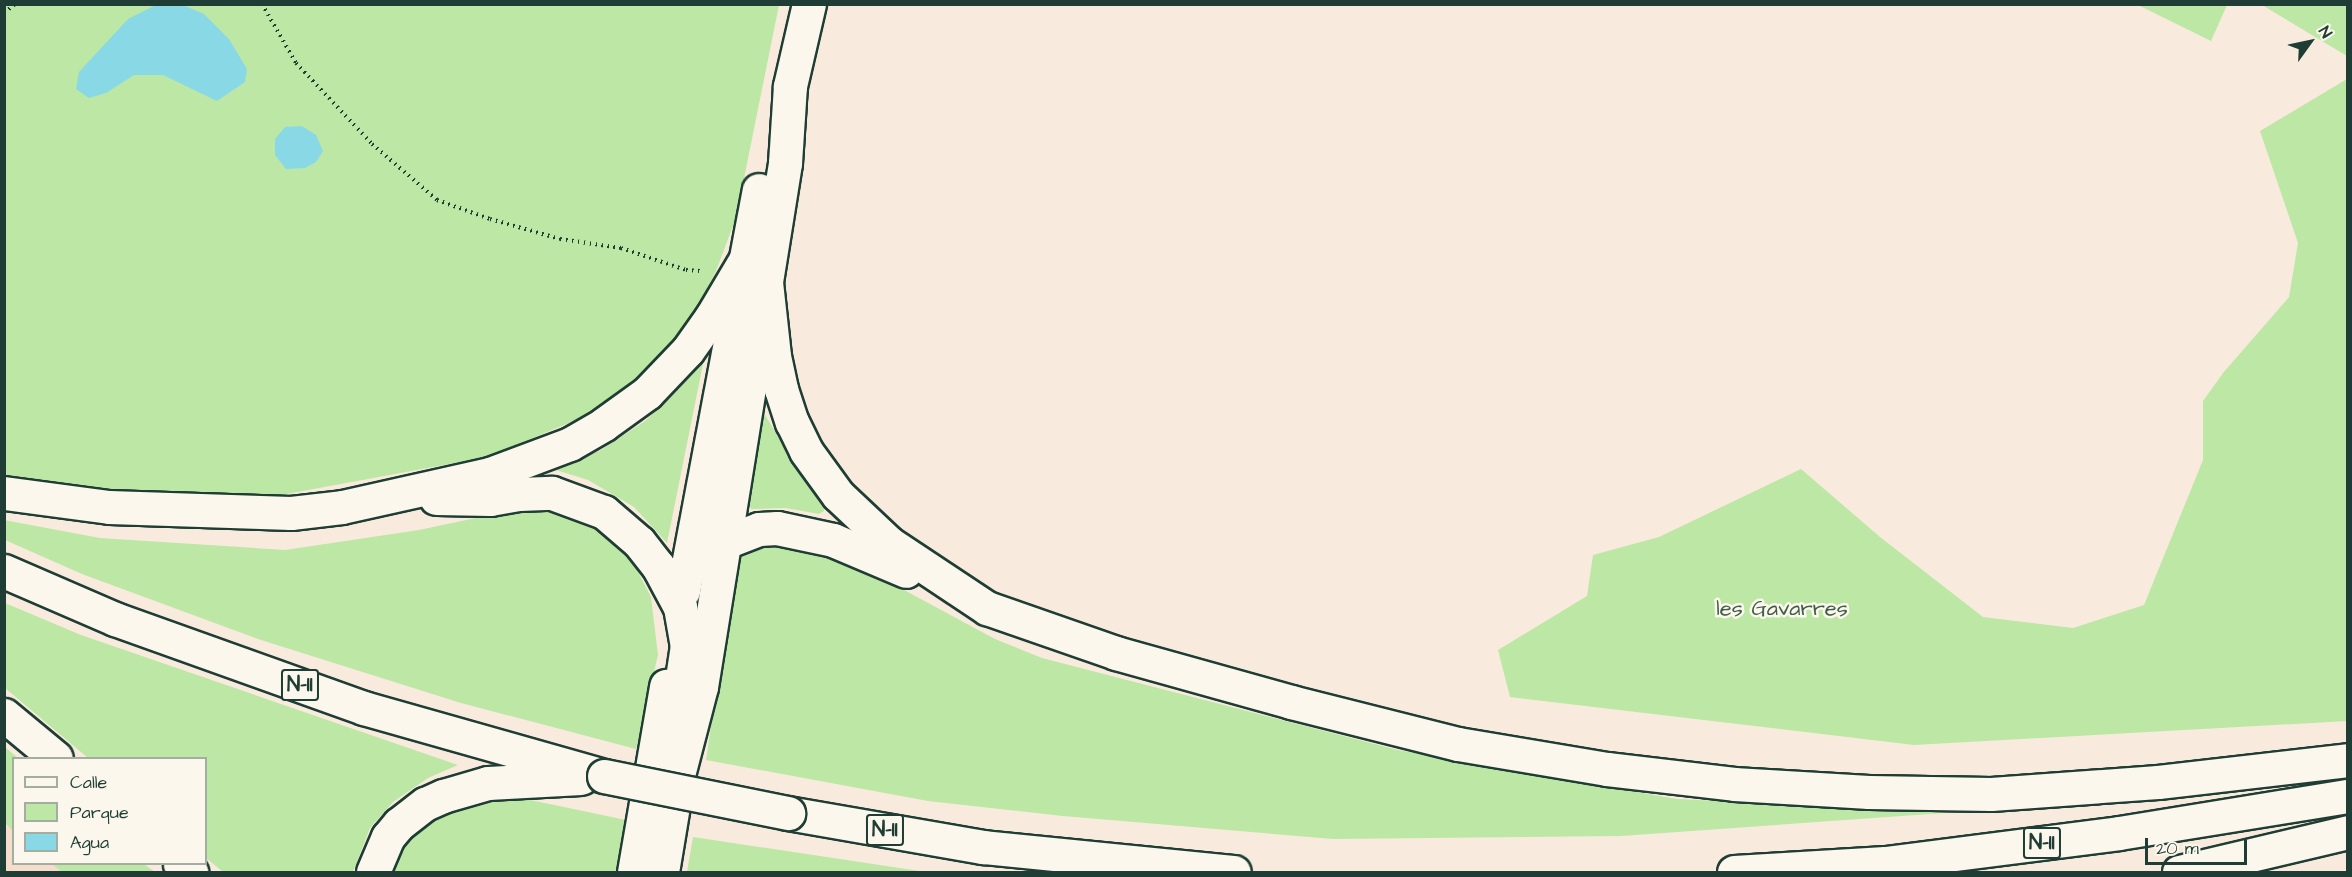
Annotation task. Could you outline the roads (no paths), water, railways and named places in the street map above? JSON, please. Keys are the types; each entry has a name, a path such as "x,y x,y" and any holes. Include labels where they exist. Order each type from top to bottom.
{"main road":[{"path":"634,873 687,569 752,266 785,163 790,86 809,4"},
{"path":"4,494 109,507 244,513 318,511 393,497 490,474 570,444 604,424 647,393 688,350 752,266"},
{"path":"662,873 678,775 700,687 725,542 752,266"},
{"path":"752,266 781,389 792,422 824,478 862,520 889,543 987,608"},
{"path":"393,497 490,499 519,494 552,493 604,512 639,542 658,566 680,607 687,645 675,724 678,775"},
{"path":"687,569 725,542 759,529 777,528 805,532 852,547 987,608 1116,653 1382,727 1534,758 1692,779 1860,791 1991,794 2158,782 2348,760"},
{"name":"N-II","path":"4,571 115,619 364,708 604,776 788,813 983,847 1234,873"},
{"path":"4,715 54,757"},
{"path":"373,873 388,837 399,824 425,804 443,796 488,783 604,776"},
{"name":"N-II","path":"1734,873 1885,863 2119,833 2348,796"},
{"path":"2179,873 2348,832"},
{"path":"983,847 1026,873"}],"water":[{"path":"156,5 183,5 204,14 229,39 247,69 245,82 217,101 163,75 134,75 106,93 89,98 76,89 79,72 128,19"},
{"path":"302,126 316,135 323,151 316,162 305,168 286,169 275,155 275,139 285,127"}],"park label":[{"name":"les Gavarres","path":"1782,609"}]}
